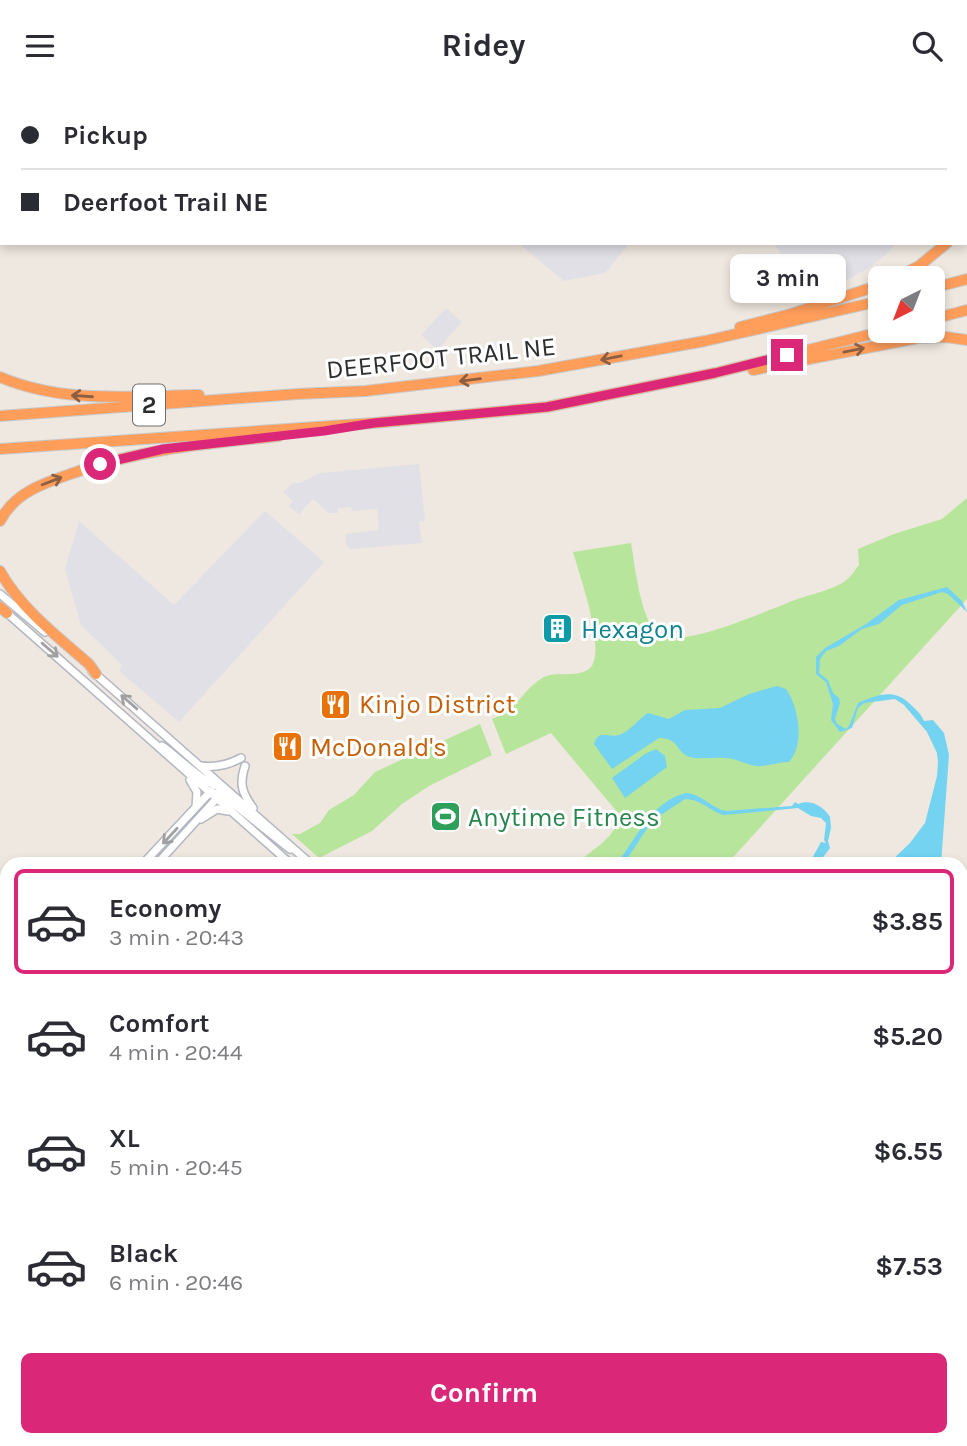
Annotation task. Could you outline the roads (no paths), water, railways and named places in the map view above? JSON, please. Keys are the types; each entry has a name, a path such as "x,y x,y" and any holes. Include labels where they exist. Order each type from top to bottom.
{"highway":[{"path":"910,266 937,245"},
{"path":"919,266 945,245"},
{"path":"945,285 967,279"},
{"path":"678,345 791,314 868,289"},
{"name":"DEERFOOT TRAIL NE","path":"0,416 365,391 525,373 705,341 868,304"},
{"path":"945,316 967,310"},
{"name":"2","path":"0,450 374,423 547,407 715,373 868,335"},
{"path":"715,373 731,374 918,338 946,337 967,340"},
{"path":"0,377 34,389 84,397 297,394"},
{"path":"0,521 11,504 32,489 128,456 163,449 374,423"},
{"path":"0,571 34,613 89,664 96,674"}],"main road":[{"path":"0,594 201,766 231,811 283,857"},
{"path":"3,609 176,763 195,786 196,807"},
{"path":"139,729 301,857"},
{"path":"201,766 230,764 241,758"},
{"path":"176,763 261,820 303,857"},
{"path":"245,766 241,781 243,794 261,820"},
{"path":"149,857 196,807 217,790"},
{"path":"163,857 194,823 217,790"},
{"path":"194,823 218,809 231,811"}],"water":[{"path":"947,587 962,601 967,612 948,594 942,592 902,605 879,624 862,629 839,646 826,651 820,659 819,673 828,680 833,693 839,698 835,719 837,724 846,729 858,703 892,695 904,699 918,711 924,721 933,720 944,733 949,755 942,857 895,857 925,823 937,776 937,753 927,732 904,705 895,699 864,703 858,708 852,728 840,732 831,720 833,704 826,682 816,674 816,657 825,648 866,624 899,600"},
{"path":"777,686 786,689 797,716 799,736 794,755 789,762 756,766 728,758 694,758 685,755 670,740 659,738 612,769 594,744 601,735 615,736 623,733 648,713 669,719 685,710 720,708 749,694"},
{"path":"656,749 665,756 667,767 625,798 612,778"},
{"path":"686,793 726,811 792,806 795,802 807,802 824,810 830,817 830,848 823,857 813,857 821,842 826,843 826,823 798,808 724,815 696,801 685,799 652,821 628,857 621,857 645,823 663,804"}],"place":[{"name":"Hexagon","path":"558,629"},
{"name":"Kinjo District","path":"336,704"},
{"name":"McDonald's","path":"287,747"},
{"name":"Anytime Fitness","path":"445,817"}]}
